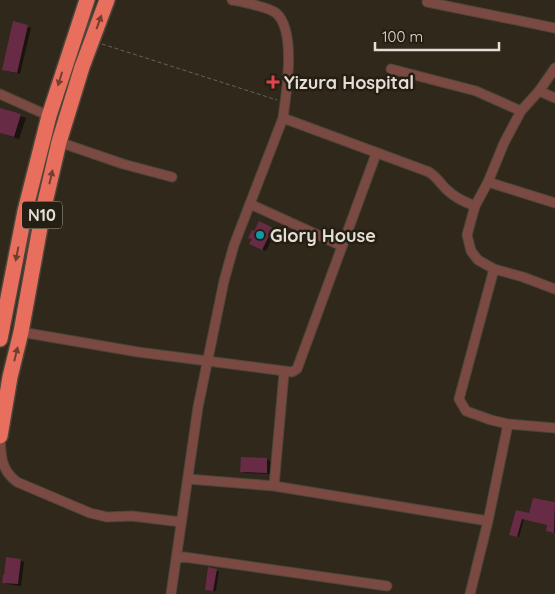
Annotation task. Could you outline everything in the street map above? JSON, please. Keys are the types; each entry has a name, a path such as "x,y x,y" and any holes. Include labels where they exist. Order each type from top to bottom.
{"highway":[{"name":"N10","path":"0,339 25,210 49,116 87,0"},
{"name":"N10","path":"0,435 5,376 21,332 43,211 60,142 82,67 107,0"}],"street":[{"path":"171,594 198,407 208,361 234,245 283,118 289,64 285,27 276,13 232,0"},
{"path":"427,2 555,28"},
{"path":"555,68 521,110 475,206 467,235 471,251 478,260 494,269 555,289"},
{"path":"391,69 476,91 521,110"},
{"path":"539,90 555,98"},
{"path":"0,94 49,116"},
{"path":"283,118 376,154 429,172 438,177 445,189 459,200 475,206"},
{"path":"60,142 122,164 172,177"},
{"path":"21,332 138,352 284,372 292,372 298,369 376,154"},
{"path":"488,182 555,203"},
{"path":"250,204 342,246"},
{"path":"494,269 459,399 466,411 508,424 555,428"},
{"path":"274,486 284,372"},
{"path":"470,594 488,521 508,424"},
{"path":"0,435 3,464 9,476 17,482 90,513 107,517 132,516 181,522"},
{"path":"188,479 274,486 488,521"},
{"path":"177,556 387,586"}],"path":[{"path":"92,41 285,102"}],"building":[{"path":"13,21 28,25 17,73 2,70"},
{"path":"0,108 21,114 14,137 0,133"},
{"name":"Glory House","path":"259,221 273,228 262,250 249,244 252,239 248,238"},
{"path":"241,457 267,458 267,473 240,472"},
{"path":"533,498 555,502 554,533 546,531 547,525 522,519 517,537 509,535 516,510 529,513"},
{"path":"6,557 21,559 18,584 2,583"},
{"path":"208,567 217,569 213,591 205,590"}],"place":[{"name":"Yizura Hospital","path":"273,82"},
{"name":"Glory House","path":"260,235"}]}
